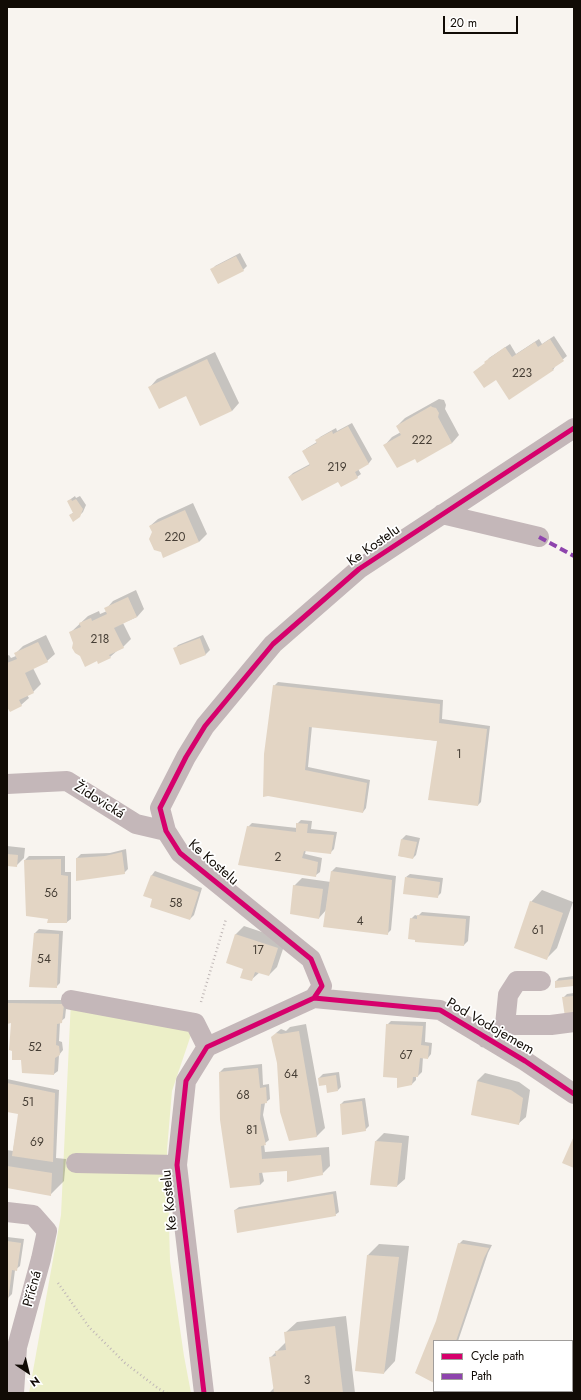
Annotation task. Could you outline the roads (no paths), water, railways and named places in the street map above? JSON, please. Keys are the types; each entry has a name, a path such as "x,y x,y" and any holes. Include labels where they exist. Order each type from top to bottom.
{"street":[{"name":"Ke Kostelu","path":"314,998 322,986 311,959 180,853 166,831 160,808 186,757 205,726 274,644 359,569 574,428"},
{"path":"442,514 539,537"},
{"name":"Židovická","path":"7,784 67,781 136,824 166,831"},
{"path":"505,1025 508,995 517,981 541,981"},
{"path":"71,1000 195,1023 207,1047 314,998"},
{"name":"Pod Vodojemem","path":"314,998 440,1010 525,1061 574,1094"},
{"path":"486,1038 505,1025 551,1025 574,1022"},
{"name":"Ke Kostelu","path":"204,1393 177,1165 186,1081 207,1047"},
{"path":"76,1163 177,1165"},
{"name":"Příčná","path":"7,1212 32,1215 47,1231 41,1259 17,1347 14,1393"}]}
